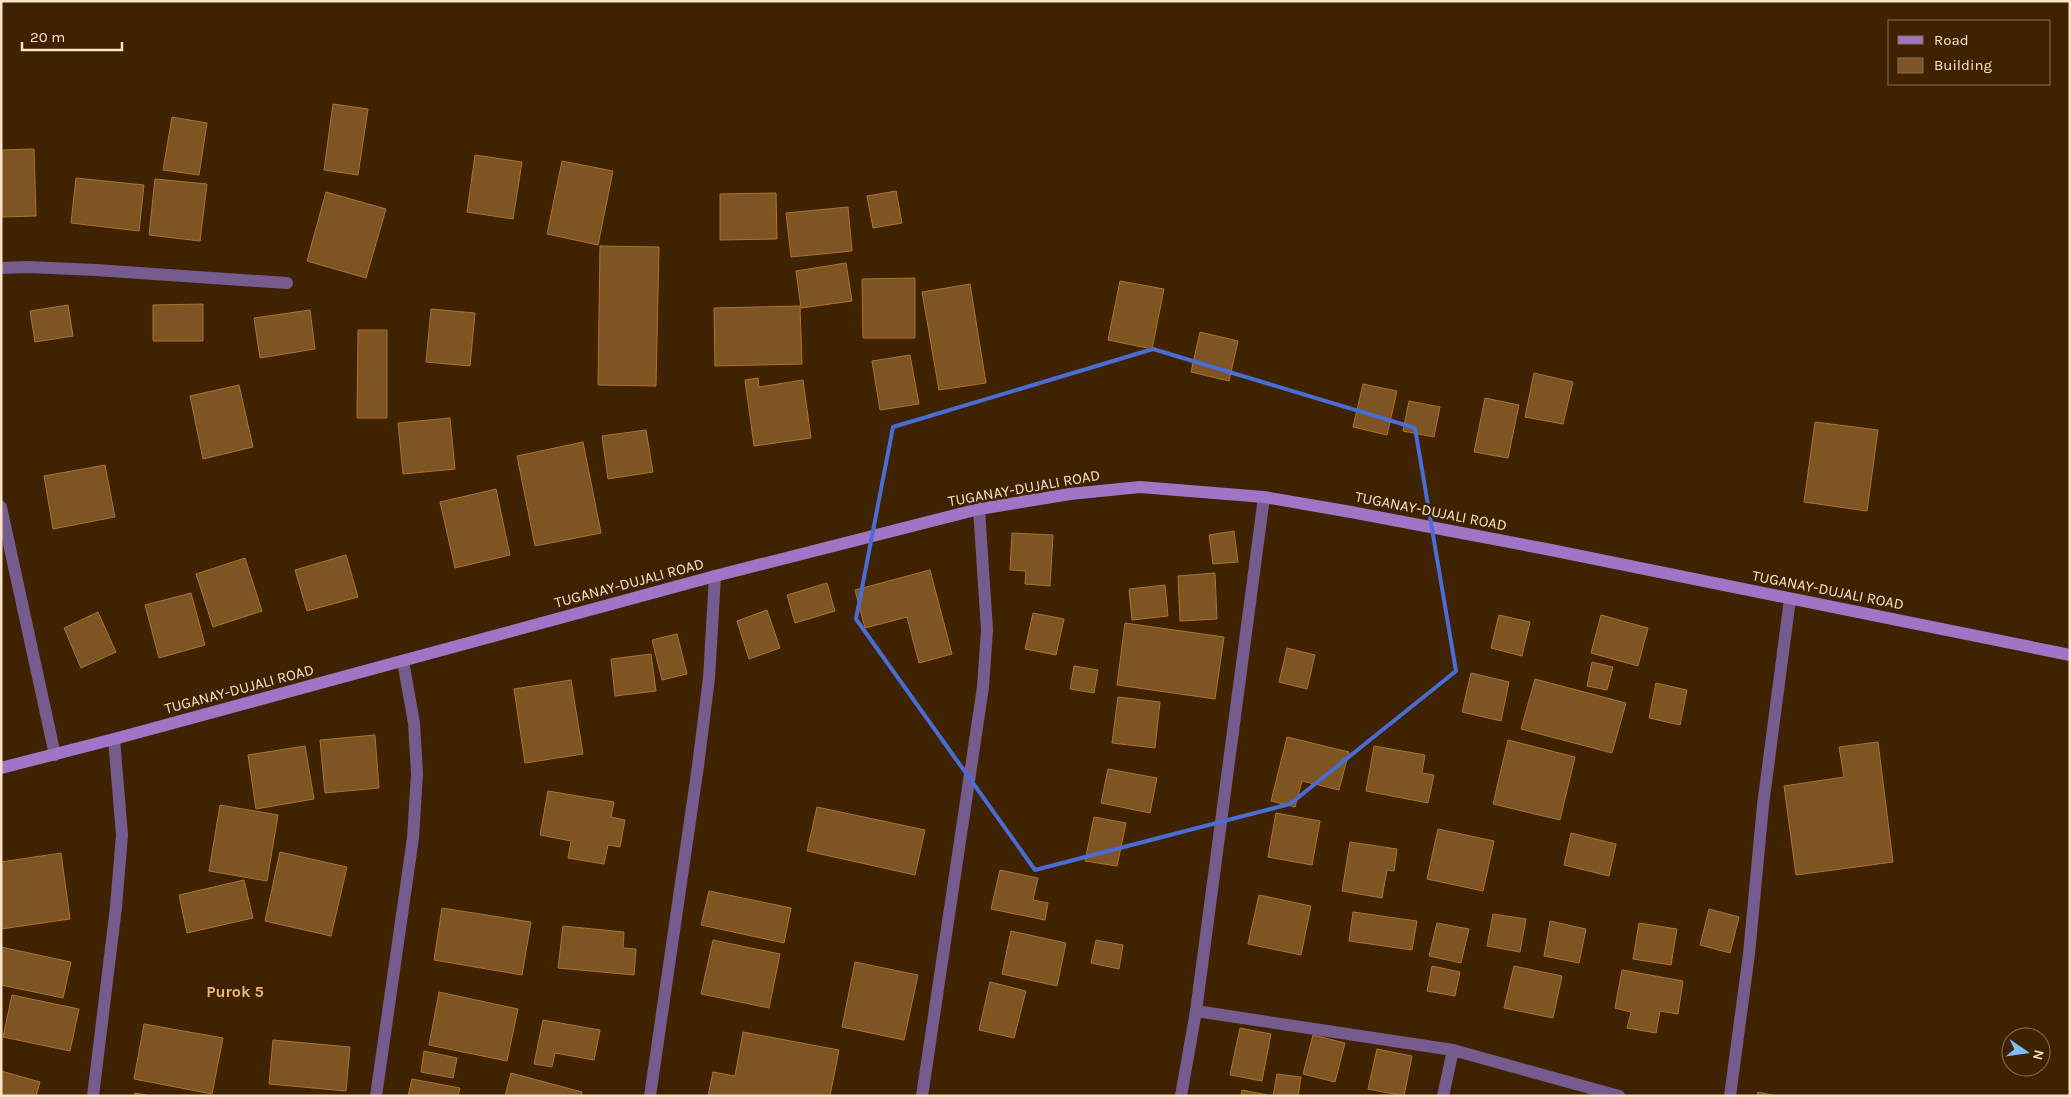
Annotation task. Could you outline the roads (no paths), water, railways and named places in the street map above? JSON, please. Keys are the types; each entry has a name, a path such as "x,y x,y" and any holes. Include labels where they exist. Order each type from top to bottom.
{"main road":[{"name":"TUGANAY-DUJALI ROAD","path":"1,768 114,740 715,576 979,509 1070,494 1140,487 1196,490 1264,498 1546,549 2070,655"}],"street":[{"path":"1,268 28,267 96,270 287,283"},
{"path":"1181,1096 1196,1011 1264,498"},
{"path":"1,507 55,755"},
{"path":"922,1096 982,687 987,630 979,509"},
{"path":"650,1096 700,756 709,678 715,576"},
{"path":"1730,1096 1749,954 1763,805 1790,599"},
{"path":"376,1096 413,838 417,774 415,732 403,661"},
{"path":"93,1096 116,907 122,835 114,740"},
{"path":"1196,1011 1453,1050 1619,1096"},
{"path":"1443,1096 1453,1050"}],"district":[{"name":"Purok 5","path":"235,991"}]}
